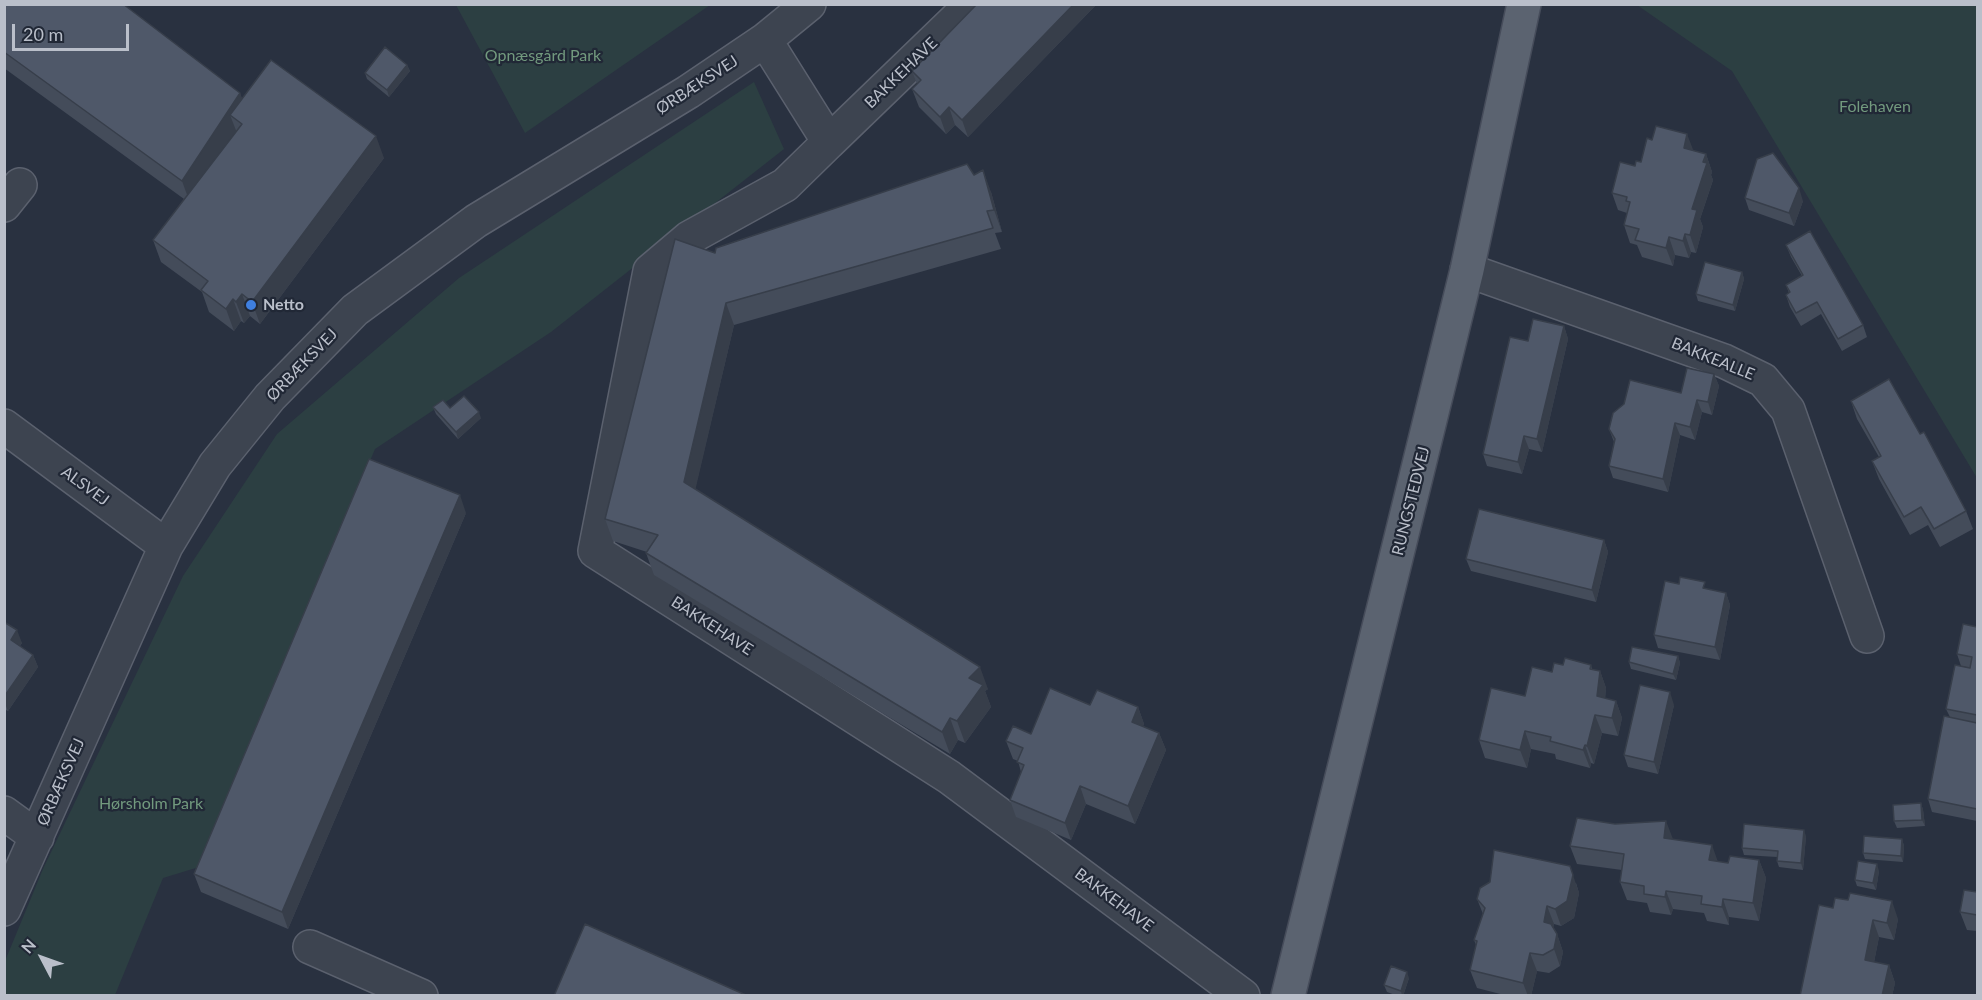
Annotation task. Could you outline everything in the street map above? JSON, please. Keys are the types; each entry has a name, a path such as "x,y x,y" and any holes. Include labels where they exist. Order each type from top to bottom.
{"main road":[{"name":"RUNGSTEDVEJ","path":"1288,996 1467,270 1524,4"}],"street":[{"name":"ØRBÆKSVEJ","path":"4,909 166,546 215,465 270,397 355,310 476,221 688,92 765,40 809,4"},
{"name":"BAKKEHAVE","path":"972,4 785,185 689,238 650,271 595,551 949,777 1243,996"},
{"path":"765,40 829,142"},
{"name":"BAKKEALLE","path":"1467,270 1724,361 1763,380 1788,410 1868,636"},
{"name":"ALSVEJ","path":"4,426 166,546"},
{"path":"4,813 36,837"},
{"path":"310,947 421,996"}],"green space":[{"name":"Opnæsgård Park","path":"456,5 710,5 525,133"},
{"name":"Folehaven","path":"1637,5 1977,5 1977,478 1732,71"},
{"name":"Hørsholm Park","path":"754,82 784,149 551,332 375,449 199,867 163,878 115,995 5,996 5,961 43,869 183,576 277,434 459,278"}],"building":[{"path":"4,4 123,4 240,93 182,181 4,52"},
{"path":"977,4 1074,4 962,120 949,107 940,117 912,89 921,80 912,71"},
{"path":"385,47 407,65 387,90 365,73"},
{"path":"271,60 376,136 252,302 242,294 236,302 233,299 226,309 201,290 208,281 153,240 242,124 230,115"},
{"path":"1656,126 1687,134 1684,148 1706,154 1703,162 1707,163 1692,209 1697,210 1690,235 1685,234 1683,241 1669,237 1666,248 1635,240 1639,229 1624,225 1630,202 1626,201 1627,197 1612,193 1620,162 1635,166 1636,161 1641,162 1647,138 1652,140"},
{"path":"1773,153 1799,188 1789,213 1745,198 1757,159"},
{"path":"967,164 974,175 983,170 994,210 987,211 993,228 726,303 684,482 980,667 969,678 983,685 957,721 950,718 942,732 646,553 658,535 605,519 675,239 715,253 716,248"},
{"path":"1810,231 1863,325 1838,339 1817,302 1796,313 1786,295 1790,292 1786,285 1803,275 1786,245"},
{"path":"1705,262 1742,272 1733,305 1696,294"},
{"path":"1533,319 1564,326 1537,439 1524,436 1518,462 1483,454 1510,337 1528,341"},
{"path":"1687,368 1714,374 1708,402 1697,400 1690,427 1675,423 1663,479 1609,466 1615,439 1609,429 1613,413 1624,404 1630,380 1681,393"},
{"path":"1889,379 1920,434 1924,432 1966,511 1934,529 1921,507 1904,517 1872,461 1881,456 1851,401"},
{"path":"464,396 479,412 456,432 433,407 443,400 450,408"},
{"path":"369,459 460,495 282,912 194,874"},
{"path":"1479,509 1604,540 1592,590 1466,559"},
{"path":"1680,577 1705,582 1703,588 1726,593 1715,647 1654,635 1665,581 1679,584"},
{"path":"4,622 17,630 11,640 33,655 4,697"},
{"path":"1963,624 1977,627 1977,715 1946,709 1955,665 1970,668 1972,657 1957,654"},
{"path":"1632,647 1678,656 1673,674 1629,662"},
{"path":"1565,658 1591,665 1590,669 1600,671 1597,696 1616,701 1612,718 1595,715 1587,746 1585,745 1583,750 1550,741 1551,737 1525,731 1520,750 1479,740 1491,688 1525,696 1532,667 1552,672 1554,663 1563,665"},
{"path":"1640,685 1670,692 1654,762 1624,755"},
{"path":"1050,688 1090,705 1097,690 1138,707 1132,722 1159,733 1128,806 1080,786 1065,823 1010,800 1024,765 1017,762 1023,748 1006,741 1013,726 1031,734"},
{"path":"1944,716 1977,723 1977,809 1928,799"},
{"path":"1921,803 1922,820 1894,821 1893,805"},
{"path":"1577,818 1615,824 1666,821 1664,838 1712,845 1709,860 1728,863 1730,856 1759,860 1753,903 1723,899 1722,907 1701,904 1702,896 1666,891 1665,897 1644,894 1644,886 1620,882 1624,854 1570,846"},
{"path":"1744,824 1804,830 1801,863 1777,861 1778,851 1742,848"},
{"path":"1864,836 1902,839 1901,856 1863,853"},
{"path":"1494,850 1570,866 1573,875 1567,901 1555,909 1547,906 1544,922 1551,924 1557,934 1554,949 1543,955 1530,953 1523,983 1470,970 1477,941 1474,940 1485,908 1477,899 1480,888 1490,882"},
{"path":"1858,861 1877,864 1873,883 1855,880"},
{"path":"1964,890 1977,892 1977,915 1960,912"},
{"path":"1850,893 1892,901 1887,923 1873,920 1865,960 1889,965 1882,996 1800,996 1819,905 1833,908 1835,898 1848,900"},
{"path":"585,924 748,996 554,996"},
{"path":"1391,966 1407,972 1401,991 1384,985"}],"place":[{"name":"Netto","path":"251,305"}]}
